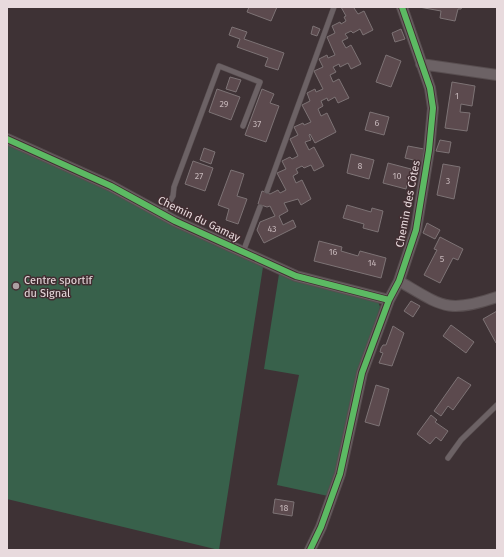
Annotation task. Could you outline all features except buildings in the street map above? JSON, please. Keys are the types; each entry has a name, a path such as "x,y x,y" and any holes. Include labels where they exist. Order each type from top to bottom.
{"street":[{"name":"Chemin des Côtes","path":"310,550 321,527 340,474 362,373 389,300 399,281 416,230 429,150 432,98 402,7"},
{"path":"421,64 497,75"},
{"name":"Chemin du Gamay","path":"7,139 111,186 162,213 296,276 389,300"},
{"path":"399,281 434,301 449,306 468,306 497,297"}],"lane":[{"path":"266,191 334,7"},
{"path":"162,213 173,196 174,187 219,66 260,82 243,126"},
{"path":"244,252 260,206"},
{"path":"448,458 461,440 497,405"}],"green space":[{"path":"7,144 43,161 111,186 164,221 263,267 219,550 7,499"},
{"path":"279,274 341,293 378,301 380,307 360,371 346,440 328,496 277,485 299,375 264,369"}],"cycle path":[{"path":"310,550 321,527 340,474 362,373 389,300 399,281 416,230 429,150 433,108 430,88 402,7"},
{"path":"7,139 111,186 175,221 296,276 389,300"}],"place":[{"name":"Centre sportif du Signal","path":"16,286"}]}
